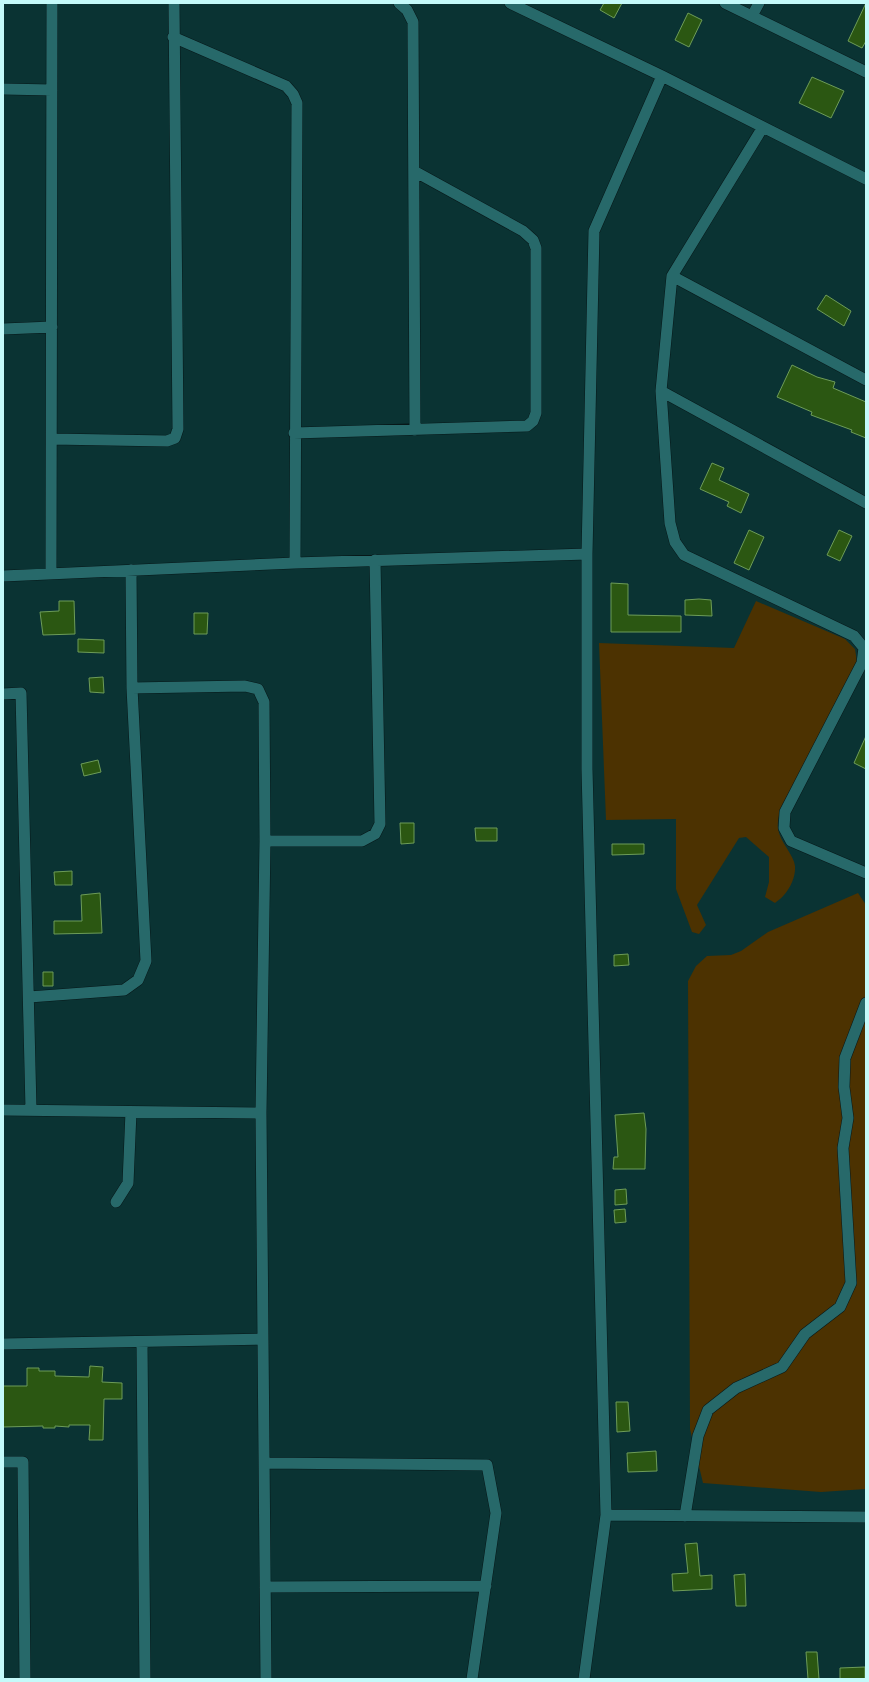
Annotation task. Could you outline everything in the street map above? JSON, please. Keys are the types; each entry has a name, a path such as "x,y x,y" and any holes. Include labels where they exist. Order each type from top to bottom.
{"street":[{"path":"51,574 52,3"},
{"path":"52,439 167,441 175,438 178,429 173,37 174,3"},
{"path":"399,3 407,10 413,22 415,430"},
{"path":"510,3 662,76 866,178"},
{"path":"725,3 866,72"},
{"path":"752,16 759,3"},
{"path":"173,37 286,86 293,94 297,103 294,434 295,563"},
{"path":"584,1679 606,1515 587,769 587,554 594,231 662,76"},
{"path":"3,89 52,90"},
{"path":"763,126 672,276 661,391 670,523 675,542 684,555 854,636 864,648 862,663 785,812 784,828 791,841 866,873"},
{"path":"294,434 527,426 533,421 536,413 536,256 533,240 523,231 414,171"},
{"path":"672,276 866,380"},
{"path":"3,329 52,327"},
{"path":"661,391 866,503"},
{"path":"3,576 295,563 587,554"},
{"path":"265,841 362,841 375,834 380,824 375,560"},
{"path":"29,997 124,990 138,980 146,961 132,688 131,570"},
{"path":"132,688 245,686 258,689 264,702 265,841 260,1112 266,1679"},
{"path":"3,694 21,694 29,997 30,1110"},
{"path":"684,1516 698,1436 708,1410 736,1388 782,1368 806,1334 840,1308 851,1282 843,1148 848,1118 844,1087 845,1058 866,1003"},
{"path":"3,1110 260,1112"},
{"path":"116,1202 128,1183 131,1112"},
{"path":"3,1344 263,1339"},
{"path":"142,1342 145,1679"},
{"path":"3,1462 23,1462 26,1679"},
{"path":"264,1463 487,1465 496,1513 472,1679"},
{"path":"606,1515 866,1517"},
{"path":"265,1586 486,1586"}],"shaded area":[{"path":"756,601 845,639 855,649 857,662 780,810 778,824 779,834 792,857 795,866 794,877 790,888 775,903 765,897 769,882 769,857 746,837 739,838 697,905 706,925 699,934 692,932 676,889 676,819 606,820 599,643 734,648"},
{"path":"858,893 866,905 866,1489 821,1492 703,1483 690,1429 688,981 696,966 707,956 731,955 741,951 768,932"}],"building":[{"path":"604,3 622,3 614,18 600,10"},
{"path":"866,3 866,41 862,48 848,41"},
{"path":"688,13 702,20 689,47 675,40"},
{"path":"812,77 844,91 831,118 799,103"},
{"path":"826,295 851,311 844,326 817,309"},
{"path":"792,365 817,377 835,382 833,388 866,402 866,438 851,432 852,430 811,415 812,412 777,397"},
{"path":"712,463 724,468 719,480 749,494 741,513 727,506 729,502 700,489"},
{"path":"749,530 764,537 749,570 734,563"},
{"path":"839,530 852,536 840,561 827,555"},
{"path":"611,583 628,584 628,615 681,616 681,632 611,632"},
{"path":"685,600 711,600 712,616 685,615"},
{"path":"59,601 74,601 75,634 43,635 40,612 59,611"},
{"path":"194,613 208,613 207,634 194,634"},
{"path":"78,639 104,640 104,653 78,652"},
{"path":"103,677 104,693 90,692 89,678"},
{"path":"866,736 866,769 854,763"},
{"path":"98,760 101,772 84,776 81,764"},
{"path":"400,823 414,823 414,843 401,844"},
{"path":"475,828 497,828 497,841 476,841"},
{"path":"612,844 644,844 644,854 612,855"},
{"path":"72,871 72,885 55,885 54,872"},
{"path":"100,893 102,933 54,934 54,921 82,921 81,895"},
{"path":"628,954 629,965 614,966 614,955"},
{"path":"43,972 53,972 53,986 43,986"},
{"path":"644,1113 646,1129 645,1169 613,1169 614,1157 618,1157 615,1115"},
{"path":"626,1189 627,1204 615,1205 615,1190"},
{"path":"625,1209 626,1222 615,1223 614,1210"},
{"path":"90,1366 103,1367 102,1382 122,1383 122,1399 104,1399 103,1440 89,1440 90,1425 69,1425 69,1427 55,1426 55,1428 43,1428 43,1426 3,1427 3,1386 27,1386 27,1368 39,1368 39,1371 55,1371 55,1376 89,1377"},
{"path":"616,1402 628,1402 630,1431 617,1432"},
{"path":"656,1451 657,1471 628,1472 627,1453"},
{"path":"697,1543 700,1576 712,1575 712,1589 673,1591 672,1574 688,1573 685,1544"},
{"path":"745,1574 746,1606 736,1606 734,1575"},
{"path":"806,1652 817,1652 819,1679 808,1679"},
{"path":"865,1667 865,1679 840,1679 840,1668"}]}
